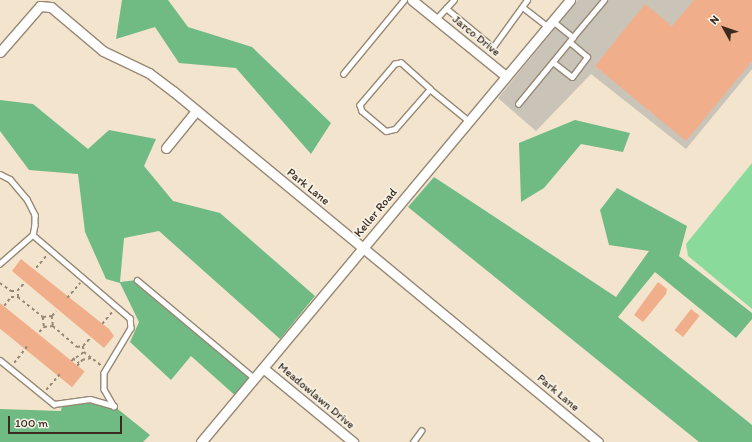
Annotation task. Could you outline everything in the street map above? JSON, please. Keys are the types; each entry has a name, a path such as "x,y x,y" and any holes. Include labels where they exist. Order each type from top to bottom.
{"street":[{"name":"Jarco Drive","path":"412,0 506,76"},
{"name":"Keller Road","path":"201,442 570,0"},
{"name":"Park Lane","path":"0,52 40,6 46,4 103,51 149,73 598,442"},
{"path":"166,148 196,111"},
{"name":"Meadowlawn Drive","path":"263,368 353,442"}],"lane":[{"path":"343,74 404,0"},
{"path":"436,19 454,0"},
{"path":"446,8 493,47 524,8 527,0"},
{"path":"518,104 604,0"},
{"path":"524,8 573,37"},
{"path":"553,62 572,77 587,57 569,42"},
{"path":"430,89 391,130 386,131 362,111 360,105 395,64 401,63 469,121"},
{"path":"0,174 10,179 27,199 35,215 33,235 0,264"},
{"path":"0,360 54,404 90,399 114,406 104,389 106,369 131,328 130,318 33,235"},
{"path":"136,280 254,378"},
{"path":"413,442 421,431"}],"path":[{"path":"36,268 51,250"},
{"path":"67,298 84,279"},
{"path":"18,297 18,291 24,282"},
{"path":"0,283 11,291 18,291"},
{"path":"11,291 12,297"},
{"path":"4,306 12,297 18,297 43,317 52,316"},
{"path":"102,324 117,307"},
{"path":"56,311 52,316 53,326 77,347 78,352"},
{"path":"43,317 44,327"},
{"path":"39,332 44,327 53,326"},
{"path":"84,352 84,346 91,337"},
{"path":"10,368 28,345"},
{"path":"77,347 84,346"},
{"path":"78,352 84,352 106,369"},
{"path":"71,361 78,352"},
{"path":"73,358 79,363"},
{"path":"77,366 79,363 91,358"},
{"path":"42,395 60,374"}],"shaded area":[{"path":"578,0 752,0 752,69 686,149 591,74 536,131 498,98"}],"green space":[{"path":"122,0 168,0 188,27 252,47 331,123 311,154 236,68 179,63 155,27 116,39"},
{"path":"0,100 33,104 88,149 109,130 156,139 144,166 173,201 220,213 315,296 280,339 159,231 124,238 120,282 137,280 254,378 238,398 191,356 171,380 130,342 139,322 120,283 106,279 85,232 78,174 29,170 0,131"},
{"path":"575,120 630,133 623,152 581,144 544,188 521,202 519,143"},
{"path":"752,163 752,309 688,256 686,244"},
{"path":"434,177 616,297 649,251 609,245 600,210 617,188 687,226 679,256 752,313 752,319 736,338 655,272 618,317 752,425 752,442 699,442 408,207"},
{"path":"90,399 114,406 150,435 143,442 0,442 0,409 61,411 62,405"}],"building":[{"path":"694,0 752,0 752,61 686,141 595,66 645,4 672,26"},
{"path":"21,259 109,329 114,336 104,348 12,271"},
{"path":"658,282 667,289 666,294 643,322 634,315"},
{"path":"0,303 85,372 72,387 0,329"},
{"path":"691,309 700,316 683,337 674,330"}]}
